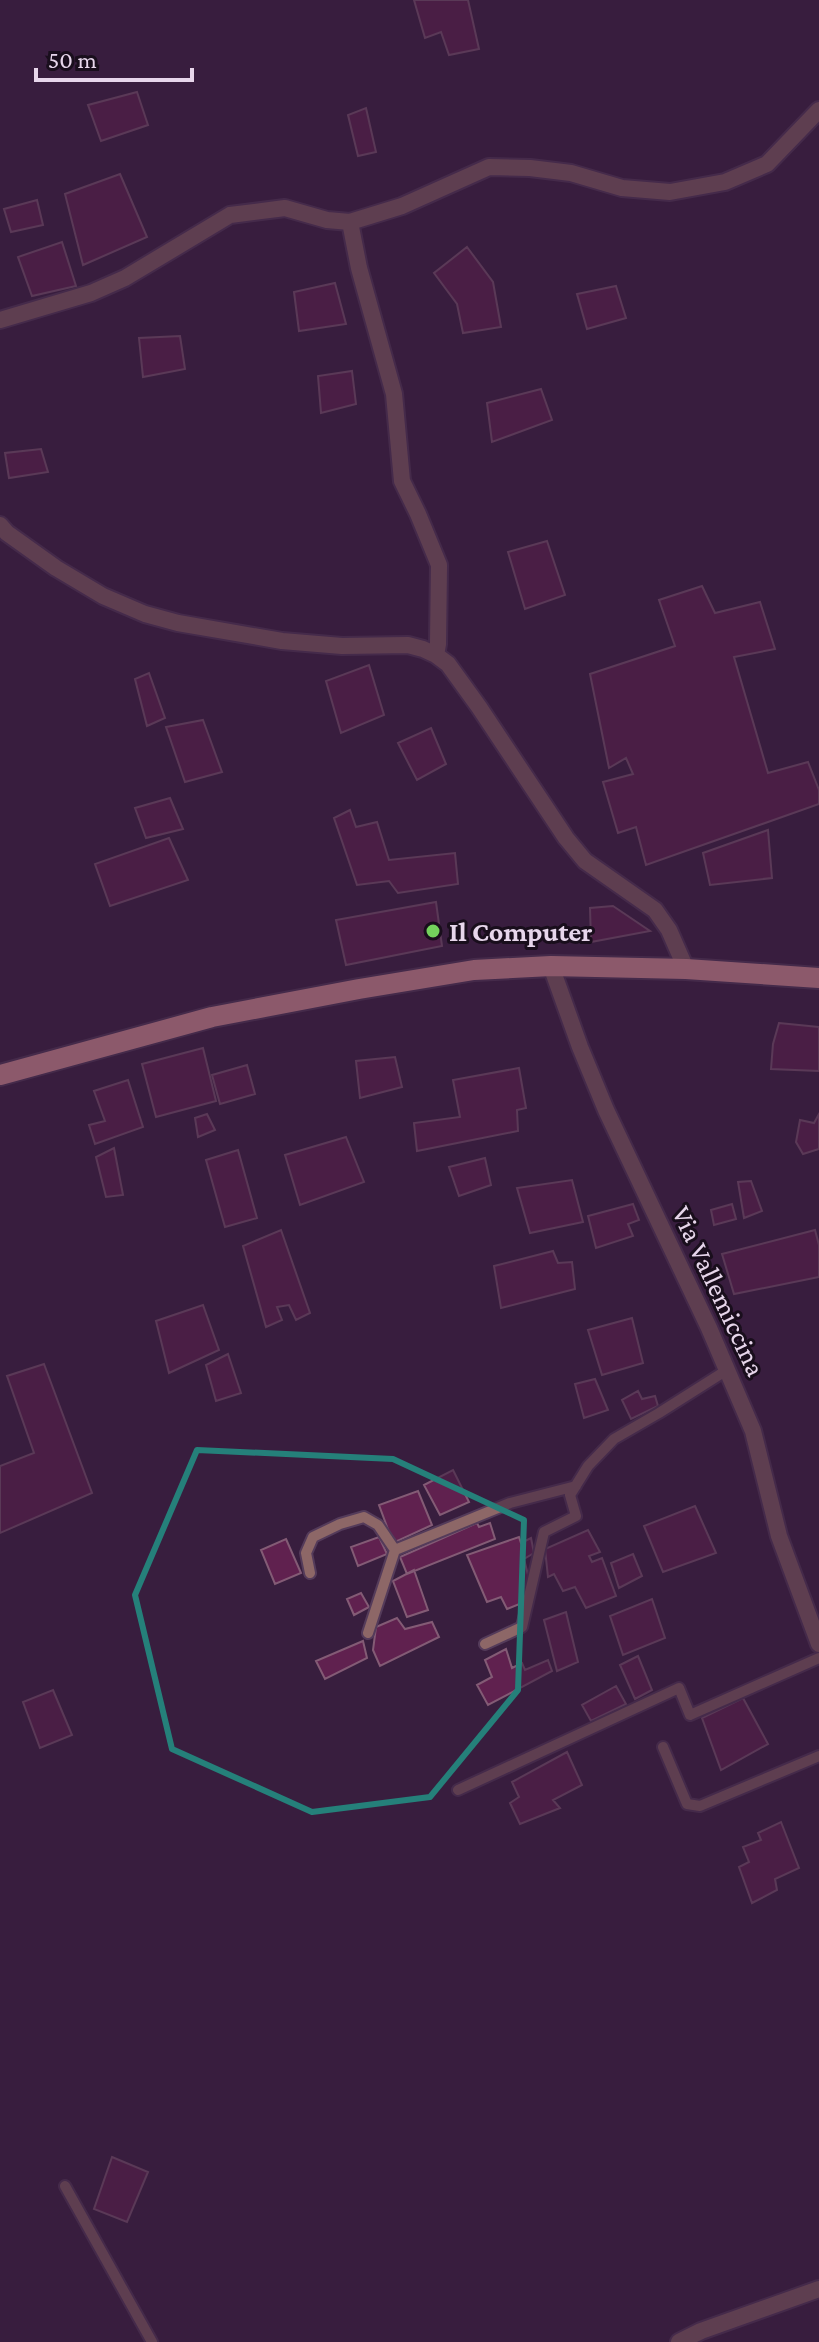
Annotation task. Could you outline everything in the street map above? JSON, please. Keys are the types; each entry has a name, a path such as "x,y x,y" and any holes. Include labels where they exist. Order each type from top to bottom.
{"main road":[{"path":"0,1075 212,1017 474,970 551,966 686,969 819,978"}],"street":[{"path":"0,320 91,293 125,278 230,215 285,208 327,220 350,222 402,206 489,167 571,173 622,188 670,192 725,182 767,164 819,110"},
{"path":"350,222 359,268 394,394 402,481 439,565 436,655"},
{"path":"0,525 56,568 103,596 145,614 178,623 282,641 342,646 408,645 436,655 448,664 566,838 585,861 655,910 669,930 686,969"},
{"name":"Via Vallemiccina","path":"551,966 606,1110 753,1431 779,1536 819,1644"},
{"path":"679,2342 701,2331 819,2289"}],"lane":[{"path":"485,1644 522,1627 544,1532 576,1516 570,1495 588,1466 614,1439 727,1370"},
{"path":"368,1633 395,1550 510,1503 576,1486"},
{"path":"310,1573 306,1553 313,1537 364,1517 378,1525 395,1550"},
{"path":"458,1790 679,1688 690,1715 819,1658"},
{"path":"663,1747 687,1804 700,1806 819,1756"},
{"path":"65,2186 152,2342"}],"highlighted area":[{"path":"197,1450 393,1459 524,1520 518,1690 430,1797 312,1812 172,1749 135,1595"}],"building":[{"path":"414,0 468,0 479,49 449,55 441,32 425,38"},
{"path":"137,92 148,125 101,141 88,105"},
{"path":"366,108 376,152 358,156 348,115"},
{"path":"120,174 147,237 83,265 65,194"},
{"path":"37,200 43,225 11,232 4,209"},
{"path":"62,242 76,286 32,296 18,257"},
{"path":"467,247 493,282 501,327 463,333 457,304 434,273"},
{"path":"335,283 346,324 299,331 294,292"},
{"path":"616,286 626,318 587,329 577,294"},
{"path":"180,336 185,369 143,377 139,338"},
{"path":"352,371 356,404 321,413 318,376"},
{"path":"541,389 552,420 492,442 487,403"},
{"path":"41,449 48,472 9,478 5,453"},
{"path":"547,541 565,595 525,609 508,552"},
{"path":"702,586 715,613 760,602 775,649 734,657 768,773 808,762 819,790 819,804 646,865 636,827 618,833 603,782 633,774 626,758 609,768 590,674 675,646 659,600"},
{"path":"369,665 384,715 341,733 326,681"},
{"path":"149,673 165,718 147,726 135,679"},
{"path":"203,720 222,772 185,782 166,727"},
{"path":"431,728 446,764 417,780 398,743"},
{"path":"170,798 183,829 146,838 135,808"},
{"path":"350,810 356,827 377,822 389,860 455,853 458,884 398,893 389,881 357,885 334,818"},
{"path":"768,830 772,878 710,885 703,853"},
{"path":"169,838 188,880 110,906 95,864"},
{"path":"436,902 442,946 346,965 336,920"},
{"path":"613,906 650,931 591,942 590,908"},
{"path":"779,1023 819,1027 819,1071 771,1069"},
{"path":"203,1048 216,1101 156,1117 142,1064"},
{"path":"395,1057 402,1087 360,1098 356,1061"},
{"path":"247,1065 255,1094 220,1104 212,1075"},
{"path":"519,1068 526,1108 517,1110 518,1131 417,1151 414,1123 460,1117 453,1080"},
{"path":"128,1080 143,1127 95,1144 89,1125 105,1121 94,1091"},
{"path":"207,1114 215,1130 198,1137 195,1118"},
{"path":"819,1114 819,1149 803,1154 796,1142 800,1120 814,1123"},
{"path":"346,1137 364,1182 300,1205 285,1155"},
{"path":"114,1148 123,1195 106,1197 96,1157"},
{"path":"238,1150 257,1218 225,1227 206,1160"},
{"path":"485,1158 491,1185 459,1196 449,1167"},
{"path":"572,1180 583,1222 530,1233 517,1188"},
{"path":"751,1181 762,1211 744,1218 738,1182"},
{"path":"633,1204 639,1220 628,1224 633,1236 596,1248 588,1216"},
{"path":"732,1204 736,1219 714,1225 711,1210"},
{"path":"281,1230 310,1313 296,1320 289,1305 277,1307 282,1320 266,1327 243,1246"},
{"path":"815,1230 819,1245 819,1277 734,1294 722,1254"},
{"path":"553,1251 558,1263 572,1262 575,1289 501,1308 494,1266"},
{"path":"203,1305 219,1350 169,1373 156,1321"},
{"path":"632,1318 643,1363 602,1375 588,1330"},
{"path":"228,1354 241,1393 216,1401 206,1365"},
{"path":"44,1364 92,1493 0,1533 0,1466 34,1453 7,1376"},
{"path":"595,1379 608,1410 584,1418 575,1384"},
{"path":"638,1391 642,1399 655,1396 658,1406 631,1419 622,1400"},
{"path":"453,1470 469,1502 440,1515 424,1485"},
{"path":"418,1491 432,1525 393,1543 379,1505"},
{"path":"695,1506 716,1553 663,1572 644,1526"},
{"path":"477,1523 479,1527 490,1523 495,1539 407,1574 400,1557"},
{"path":"588,1530 600,1552 589,1556 592,1562 602,1558 616,1596 586,1608 575,1587 563,1591 554,1574 548,1577 545,1549"},
{"path":"379,1537 387,1554 358,1566 351,1547"},
{"path":"519,1537 521,1543 531,1538 534,1553 524,1559 530,1583 521,1589 527,1601 507,1609 501,1597 487,1602 467,1555"},
{"path":"286,1539 301,1573 275,1584 261,1550"},
{"path":"633,1554 642,1576 619,1588 611,1563"},
{"path":"414,1570 428,1610 407,1617 393,1581"},
{"path":"361,1593 369,1607 354,1615 347,1599"},
{"path":"652,1599 665,1638 623,1655 610,1616"},
{"path":"566,1612 578,1662 557,1671 544,1620"},
{"path":"397,1618 405,1629 432,1622 439,1637 380,1666 373,1650 376,1627"},
{"path":"363,1641 367,1658 325,1679 316,1661"},
{"path":"506,1649 512,1668 522,1663 525,1670 548,1660 552,1671 488,1705 477,1685 492,1677 485,1660"},
{"path":"638,1656 652,1690 635,1699 620,1665"},
{"path":"616,1686 626,1704 591,1721 582,1705"},
{"path":"53,1690 72,1735 40,1748 23,1702"},
{"path":"743,1698 768,1744 721,1770 702,1718"},
{"path":"567,1752 582,1785 553,1800 560,1808 520,1824 510,1803 519,1797 512,1782"},
{"path":"781,1822 799,1868 775,1879 777,1890 752,1903 739,1867 749,1862 743,1847 761,1840 758,1833"},
{"path":"112,2157 148,2172 127,2222 94,2209"}],"place":[{"name":"Il Computer","path":"433,931"}]}
